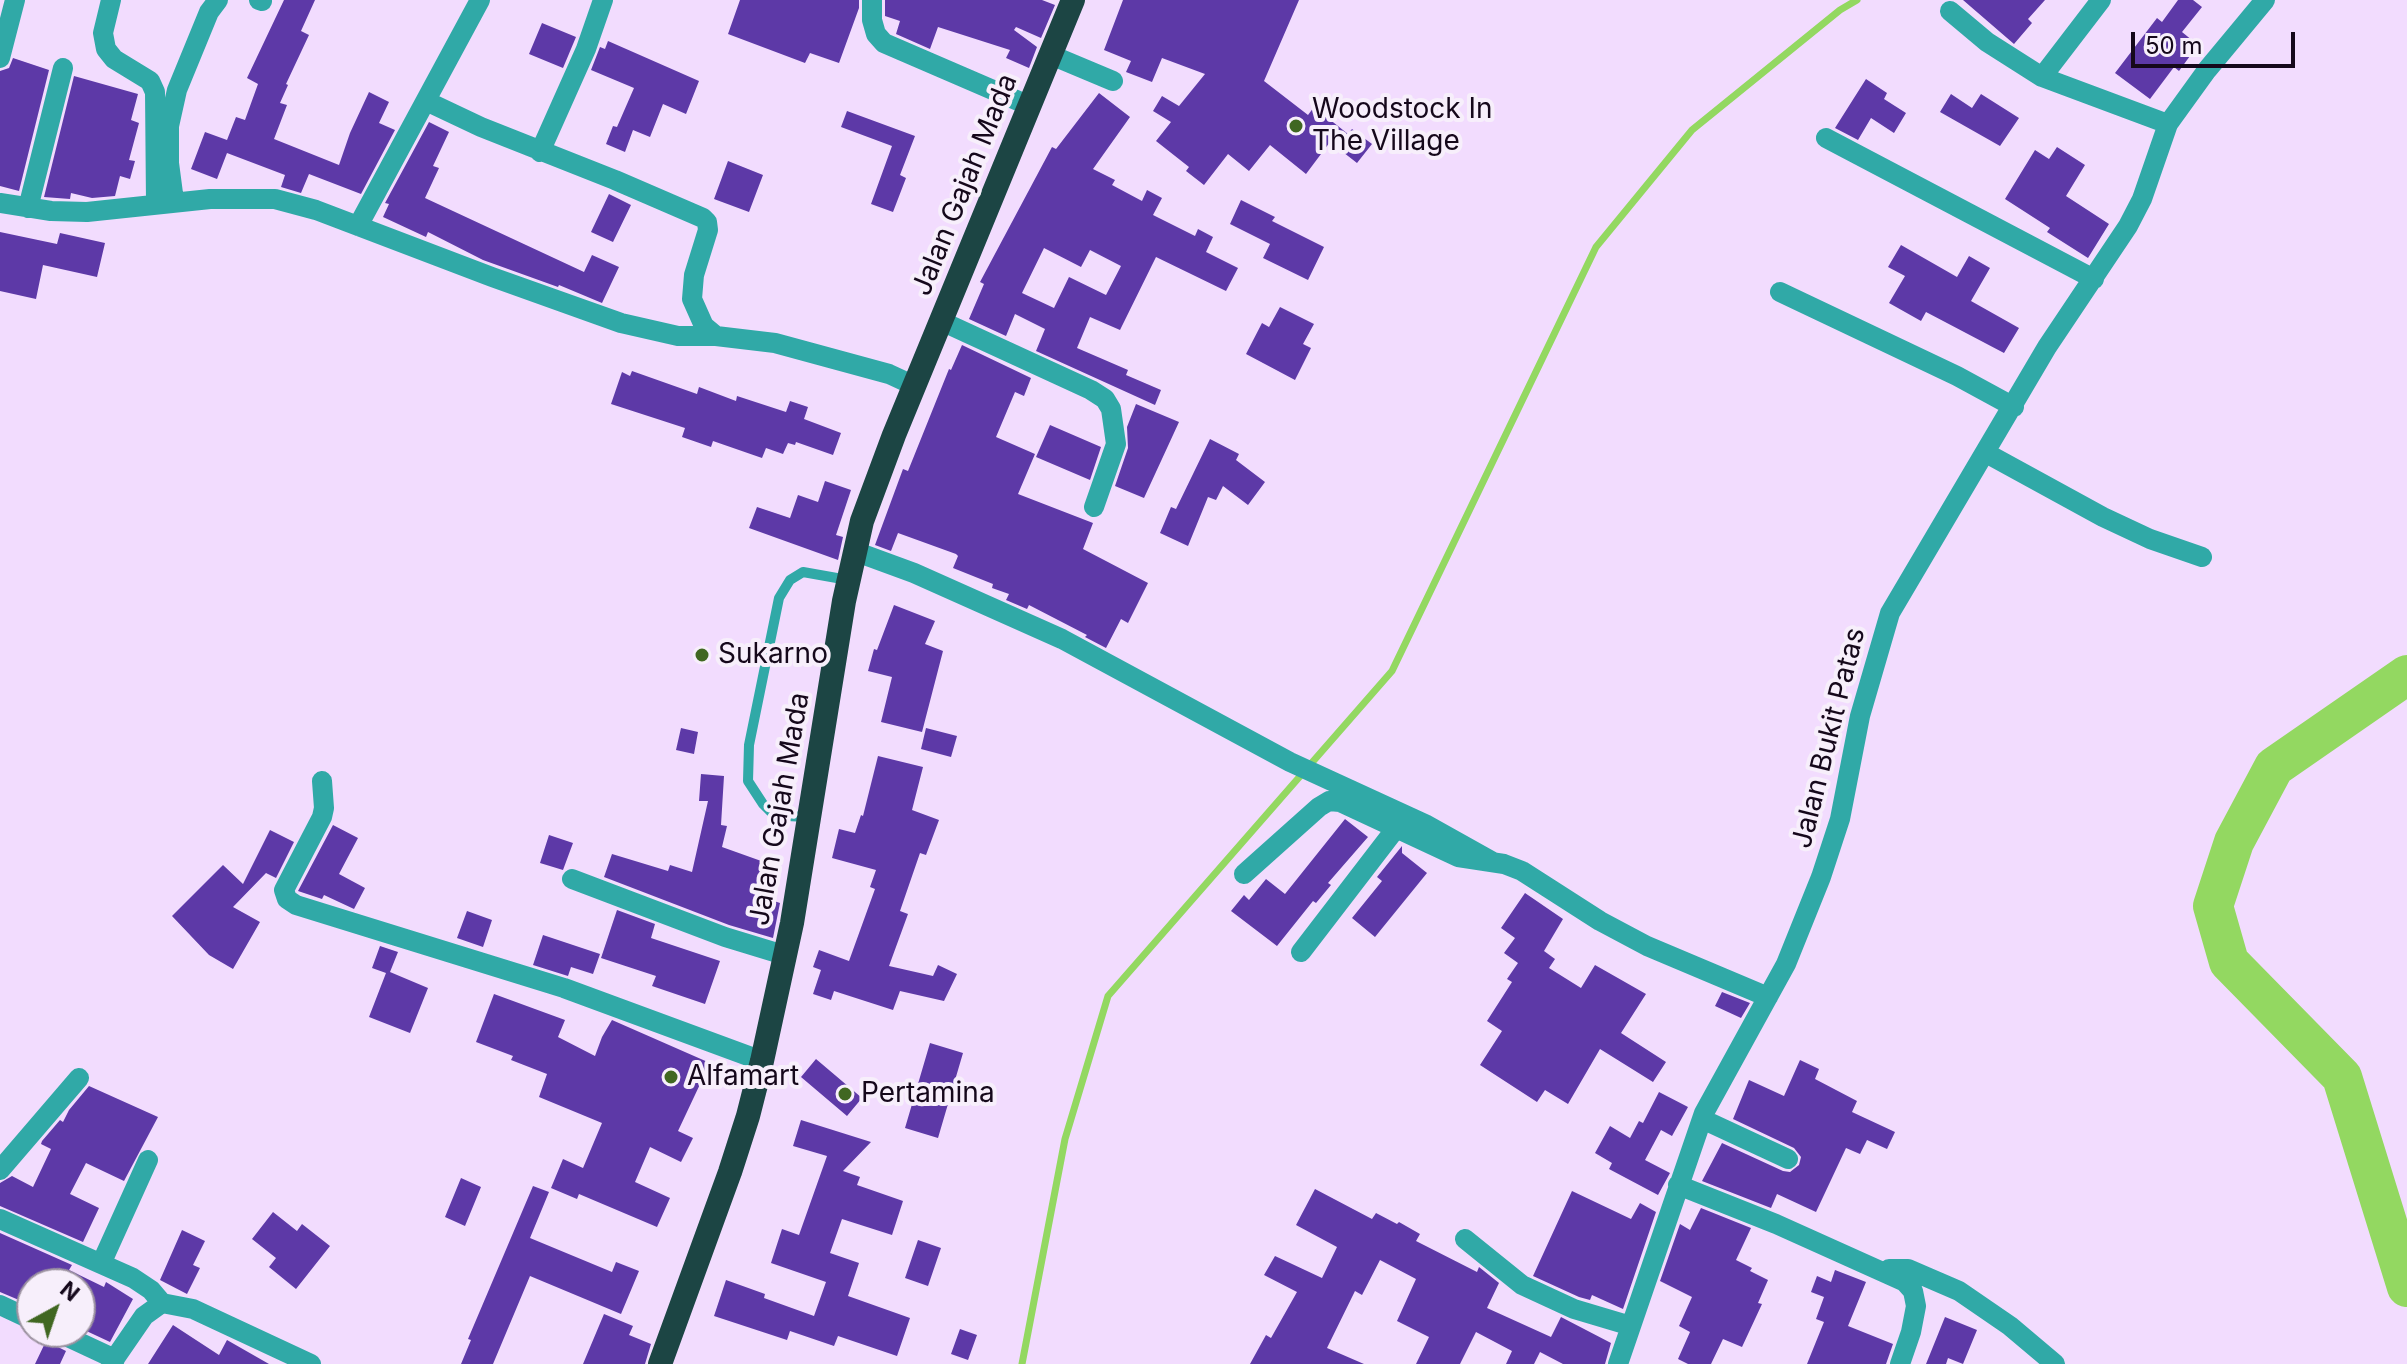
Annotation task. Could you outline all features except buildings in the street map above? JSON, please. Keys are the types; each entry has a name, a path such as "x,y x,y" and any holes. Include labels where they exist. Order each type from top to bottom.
{"highway":[{"name":"Jalan Gajah Mada","path":"660,1364 726,1184 762,1061 811,817 854,551 877,477 1073,0"}],"street":[{"path":"0,58 15,0"},
{"path":"111,0 103,33 106,49 114,59 150,81 155,92 165,202"},
{"path":"165,202 169,126 177,90 209,12 218,0"},
{"path":"358,226 480,0"},
{"path":"540,152 586,49 603,0"},
{"path":"872,0 872,20 876,34 884,43 1030,106"},
{"path":"2042,77 2101,0"},
{"name":"Jalan Bukit Patas","path":"1618,1364 1702,1119 1802,928 1840,819 1860,716 1890,613 2066,317 2094,279 2142,199 2168,124 2207,70 2265,0"},
{"path":"1950,11 1987,42 2042,77 2168,124"},
{"path":"1051,55 1113,81"},
{"path":"28,208 63,68"},
{"path":"426,101 540,152 703,218 708,230 694,275 692,299 704,326 716,336"},
{"path":"1826,138 2094,279"},
{"path":"0,203 87,212 165,202 244,197 275,199 358,226 621,323 678,336 716,336 775,343 889,374 915,386"},
{"path":"1780,292 1957,376 2014,407"},
{"path":"941,321 1105,399 1111,409 1116,444 1094,507"},
{"path":"1986,453 2103,517 2150,539 2202,557"},
{"path":"854,551 914,573 1062,639 1312,774 1425,824 1493,862"},
{"path":"322,781 322,817 284,890 287,899 296,905 551,984 762,1061"},
{"path":"1244,874 1329,801 1340,802 1458,857 1493,862 1522,871 1600,921 1647,946 1768,997"},
{"path":"1301,952 1397,827"},
{"path":"572,879 725,937 784,955"},
{"path":"0,1170 79,1078"},
{"path":"1702,1119 1788,1159"},
{"path":"101,1264 148,1160"},
{"path":"1678,1185 1776,1224 1909,1286 1916,1299 1914,1320 1900,1364"},
{"path":"0,1219 144,1284 162,1303"},
{"path":"1465,1239 1522,1285 1574,1309 1631,1326"},
{"path":"1882,1271 1908,1269 1959,1291 2010,1326 2055,1364"},
{"path":"87,1348 113,1362 144,1316 162,1303 174,1303 311,1364"}],"lane":[{"path":"811,817 772,813 763,804 748,781 749,745 779,598 784,589 790,580 803,572 848,580"}],"waterway":[{"path":"1022,1364 1065,1139 1108,996 1392,671 1596,247 1692,130 1840,10 1857,0"},
{"path":"2407,675 2274,767 2234,842 2213,906 2229,962 2342,1077 2407,1287"}],"place":[{"name":"Woodstock In The Village","path":"1296,126"},
{"name":"Sukarno","path":"702,655"},
{"name":"Alfamart","path":"671,1077"},
{"name":"Pertamina","path":"845,1094"}]}
